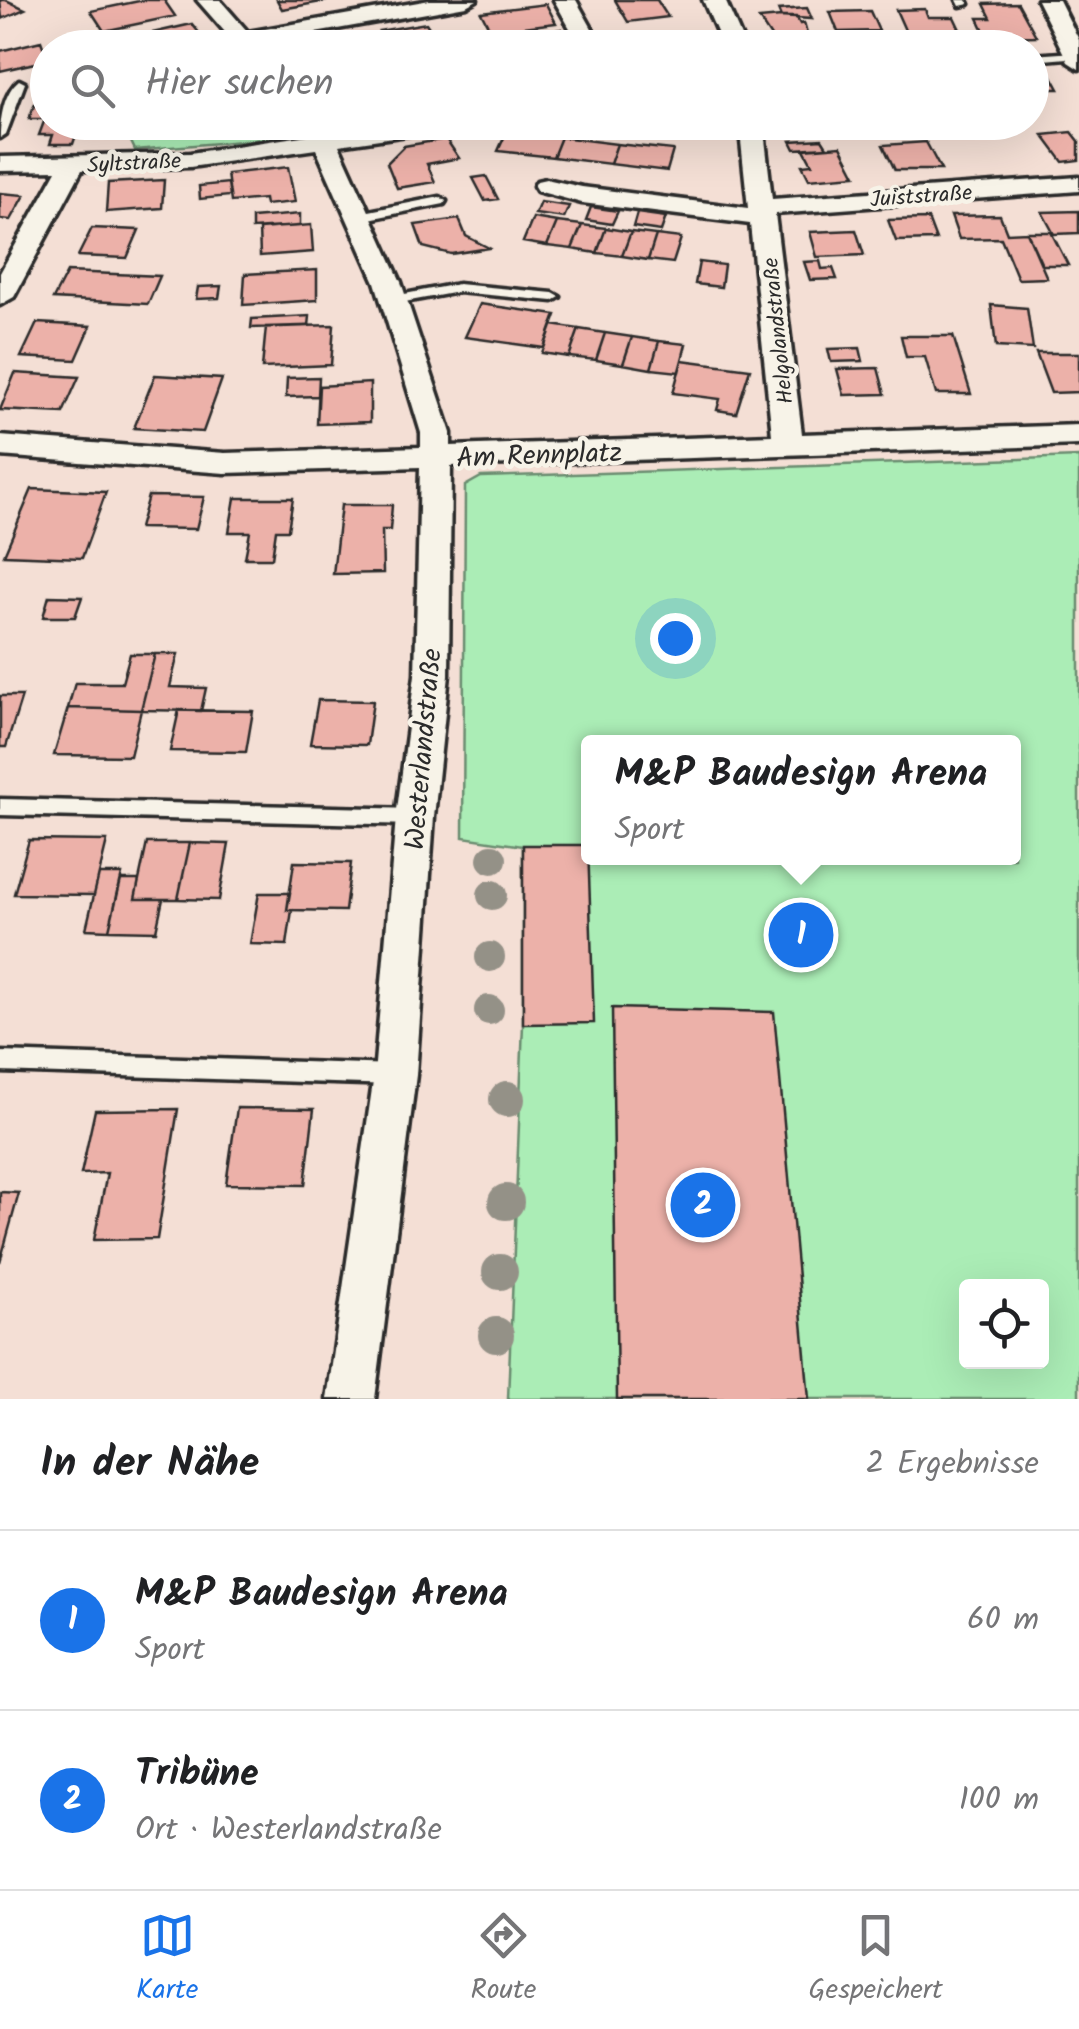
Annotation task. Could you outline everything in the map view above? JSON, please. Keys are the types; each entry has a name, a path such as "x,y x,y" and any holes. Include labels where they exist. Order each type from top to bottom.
{"street":[{"path":"208,0 235,30"},
{"path":"344,30 466,0"},
{"path":"564,0 582,30"},
{"path":"714,0 728,30"},
{"path":"1048,0 1077,59"},
{"name":"Syltstraße","path":"0,164 190,160 285,140"},
{"name":"Westerlandstraße","path":"321,140 394,300 436,434 432,675 415,817 394,1075 352,1399"},
{"name":"Helgolandstraße","path":"755,140 788,443"},
{"path":"0,297 72,165"},
{"name":"Juiststraße","path":"765,212 1079,184"},
{"name":"Helgolandstraße","path":"546,186 582,195 765,212"},
{"name":"Am Rennplatz","path":"0,446 225,463 1079,435"}],"lane":[{"path":"1049,58 1077,59"},
{"path":"0,134 19,84"},
{"path":"358,217 440,201"},
{"path":"394,300 458,288 553,296"},
{"path":"0,807 415,817"},
{"path":"0,1062 394,1075"}],"green space":[{"path":"130,140 254,140 135,150"},
{"path":"1079,457 1079,1399 508,1399 523,1024 523,846 463,837 465,486 481,477"}],"building":[{"path":"0,0 6,0 25,9 2,19"},
{"path":"164,0 175,16 103,30 91,11"},
{"path":"277,0 332,0 282,9"},
{"path":"615,0 657,0 668,17 628,22"},
{"path":"1018,3 1033,30 984,30 978,18 991,18 984,4"},
{"path":"546,4 556,23 490,30 481,12"},
{"path":"807,8 812,19 781,17 778,10"},
{"path":"925,9 928,17 954,17 960,30 905,30 896,10"},
{"path":"870,11 879,30 837,30 830,12"},
{"path":"796,17 806,30 766,30 759,19"},
{"path":"426,23 431,30 385,30"},
{"path":"192,24 197,30 165,30"},
{"path":"30,44 30,64 0,71 0,51"},
{"path":"1049,71 1059,89 1049,89"},
{"path":"1072,132 1079,141 1079,160 1063,162 1047,140 1049,134"},
{"path":"51,140 74,140 73,144 50,144"},
{"path":"447,140 459,158 427,164 435,182 397,188 387,163 404,146"},
{"path":"503,140 560,140 553,157 498,151"},
{"path":"560,140 617,144 610,164 553,157"},
{"path":"823,140 827,147 795,149 791,141"},
{"path":"926,142 941,170 895,170 883,145"},
{"path":"617,144 673,150 667,171 610,164"},
{"path":"841,146 856,175 809,179 802,165 812,164 804,149"},
{"path":"288,167 295,202 231,202 227,174"},
{"path":"486,176 498,199 485,201 473,178"},
{"path":"164,180 162,208 106,212 108,183"},
{"path":"228,183 230,196 200,199 199,186"},
{"path":"0,193 25,195 11,220 0,219"},
{"path":"540,202 569,206 564,218 535,214"},
{"path":"591,207 618,211 612,224 586,220"},
{"path":"1079,211 1079,233 1054,234 1042,212"},
{"path":"637,213 666,217 661,231 633,227"},
{"path":"300,214 300,226 252,229 252,218"},
{"path":"1000,215 1007,233 1027,232 1047,278 1018,279 1001,238 959,239 951,216"},
{"path":"533,218 557,222 547,246 523,242"},
{"path":"459,219 466,236 489,248 451,254 423,247 415,225"},
{"path":"928,219 936,240 896,241 888,220"},
{"path":"557,222 582,225 572,249 547,246"},
{"path":"311,225 313,252 260,256 259,229"},
{"path":"582,225 606,228 597,253 572,249"},
{"path":"92,228 139,230 127,258 78,256"},
{"path":"606,228 631,232 622,256 597,253"},
{"path":"856,230 864,255 817,257 810,232"},
{"path":"631,232 656,235 648,260 622,256"},
{"path":"1027,232 1051,232 1068,265 1042,265"},
{"path":"656,235 681,238 673,263 648,260"},
{"path":"820,261 822,269 833,268 837,279 810,280 804,262"},
{"path":"699,262 724,265 721,287 695,284"},
{"path":"317,270 317,300 243,305 245,274"},
{"path":"67,272 160,276 148,304 53,299"},
{"path":"221,286 219,298 196,299 198,287"},
{"path":"480,304 556,315 544,348 465,337"},
{"path":"991,305 1027,308 1033,349 996,347"},
{"path":"310,316 309,326 251,328 252,319"},
{"path":"37,323 91,326 76,360 21,357"},
{"path":"334,325 331,365 262,368 266,327"},
{"path":"552,325 579,329 569,357 542,353"},
{"path":"579,329 605,333 596,360 569,357"},
{"path":"605,333 632,337 623,364 596,360"},
{"path":"901,336 953,336 971,394 936,394 925,357 906,357"},
{"path":"632,337 659,341 651,369 623,364"},
{"path":"659,341 686,344 679,372 651,369"},
{"path":"860,348 863,361 831,362 828,349"},
{"path":"1036,353 1079,353 1079,392 1051,393"},
{"path":"682,360 750,369 736,413 717,410 720,399 673,393"},
{"path":"878,368 885,394 844,395 837,369"},
{"path":"15,373 79,377 63,413 0,410"},
{"path":"155,375 222,379 203,432 134,428"},
{"path":"319,377 318,396 286,397 287,378"},
{"path":"370,383 370,422 317,424 319,386"},
{"path":"32,489 106,492 82,558 4,555"},
{"path":"148,496 204,497 196,529 139,528"},
{"path":"235,498 293,498 288,530 276,530 272,558 245,558 250,532 229,532"},
{"path":"341,505 392,505 390,530 382,530 383,573 333,574"},
{"path":"49,596 82,597 75,617 43,617"},
{"path":"130,654 155,654 141,710 68,708 75,683 122,683"},
{"path":"155,654 178,654 170,687 206,688 201,711 141,710"},
{"path":"0,696 22,696 6,747 0,747"},
{"path":"318,700 373,701 367,745 310,744"},
{"path":"68,708 141,710 130,756 54,755"},
{"path":"179,710 253,711 246,752 170,751"},
{"path":"29,840 107,841 94,895 14,894"},
{"path":"147,843 190,843 178,899 135,899"},
{"path":"190,843 229,844 219,900 178,899"},
{"path":"523,845 581,845 581,865 589,865 594,1023 523,1024"},
{"path":"294,862 351,863 345,911 287,910"},
{"path":"99,874 122,874 109,930 86,929"},
{"path":"121,880 139,880 135,899 163,899 156,931 109,930"},
{"path":"259,893 290,893 287,945 250,944"},
{"path":"612,1008 774,1012 809,1399 617,1399"},
{"path":"237,1108 314,1109 305,1185 226,1184"},
{"path":"178,1109 157,1239 94,1240 107,1173 81,1174 95,1110"},
{"path":"0,1192 19,1193 0,1262"}],"place":[{"name":"M&P Baudesign Arena","path":"801,935"},
{"name":"Tribüne","path":"703,1205"}]}
